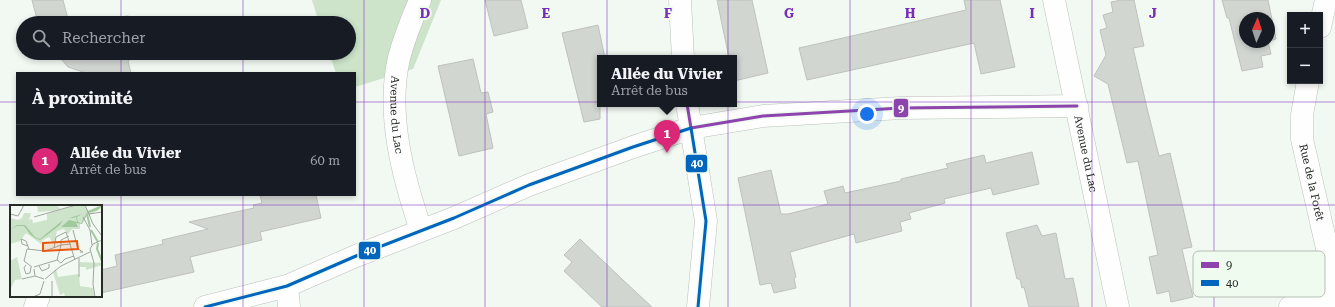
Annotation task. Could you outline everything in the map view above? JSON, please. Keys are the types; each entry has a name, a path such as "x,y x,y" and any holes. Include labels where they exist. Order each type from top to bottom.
{"street":[{"name":"Avenue du Lac","path":"420,0 408,27 399,59 396,82 396,115 401,160 411,202 421,230"},
{"path":"680,0 682,55"},
{"name":"Avenue du Lac","path":"1054,0 1118,307"},
{"path":"1323,14 1326,0"},
{"name":"Rue de la Forêt","path":"1307,84 1302,115 1302,139 1335,283"},
{"path":"205,307 287,286 421,230 454,218 529,185 633,147 691,128 763,116 901,108 1077,106"},
{"path":"688,107 706,221 698,307"},
{"path":"287,286 289,307"},
{"path":"35,307 39,297"},
{"path":"1290,307 1335,297"}],"green space":[{"path":"312,0 441,0 413,69 356,87 356,72 336,72 331,60 356,60 356,16 317,16"}],"building":[{"path":"32,0 63,0 67,16 36,16"},
{"path":"485,0 521,0 528,28 494,36"},
{"path":"717,0 752,0 768,73 737,80 737,55 728,55"},
{"path":"964,0 1000,0 1015,67 981,74 974,43 807,80 799,48 966,10"},
{"path":"1134,0 1144,46 1133,48 1147,108 1159,156 1170,153 1192,247 1182,249 1193,297 1171,302 1169,291 1157,294 1149,257 1158,255 1138,161 1127,163 1108,84 1094,76 1106,55 1100,30 1107,28 1103,15 1113,12 1111,2"},
{"path":"1222,0 1268,0 1270,12 1239,12 1239,48 1270,48 1271,54 1261,56 1263,67 1242,71 1229,18 1227,18"},
{"path":"598,25 604,55 597,55 597,107 600,107 600,119 584,122 562,33"},
{"path":"473,59 481,93 488,92 493,112 486,114 493,148 459,156 438,66"},
{"path":"62,60 130,60 128,61 131,72 83,72 68,67"},
{"path":"1032,152 1039,184 993,195 991,188 944,199 945,203 909,213 911,219 900,222 902,231 856,243 854,234 790,252 796,277 794,278 796,288 774,293 771,283 760,285 738,178 771,170 781,214 788,214 828,204 824,191 843,186 845,193 901,181 901,179 948,168 946,164 984,155 986,163"},
{"path":"260,196 316,196 321,218 260,232 262,240 190,257 194,272 102,293 102,270 117,266 115,255 163,244 162,240 208,229 189,222 254,208 253,205 262,203"},
{"path":"1037,225 1042,236 1056,233 1065,279 1073,278 1079,307 1029,307 1024,287 1022,288 1020,279 1017,279 1006,233"},
{"path":"580,239 652,307 602,307 564,271 572,262 564,255"}],"transit line":[{"name":"9","path":"688,107 691,128 763,116 901,108 1077,106"},
{"name":"40","path":"205,307 287,286 356,256 454,218 529,185 633,147 691,128 706,221 698,307"}],"place":[{"name":"Allée du Vivier","path":"667,153"}]}
